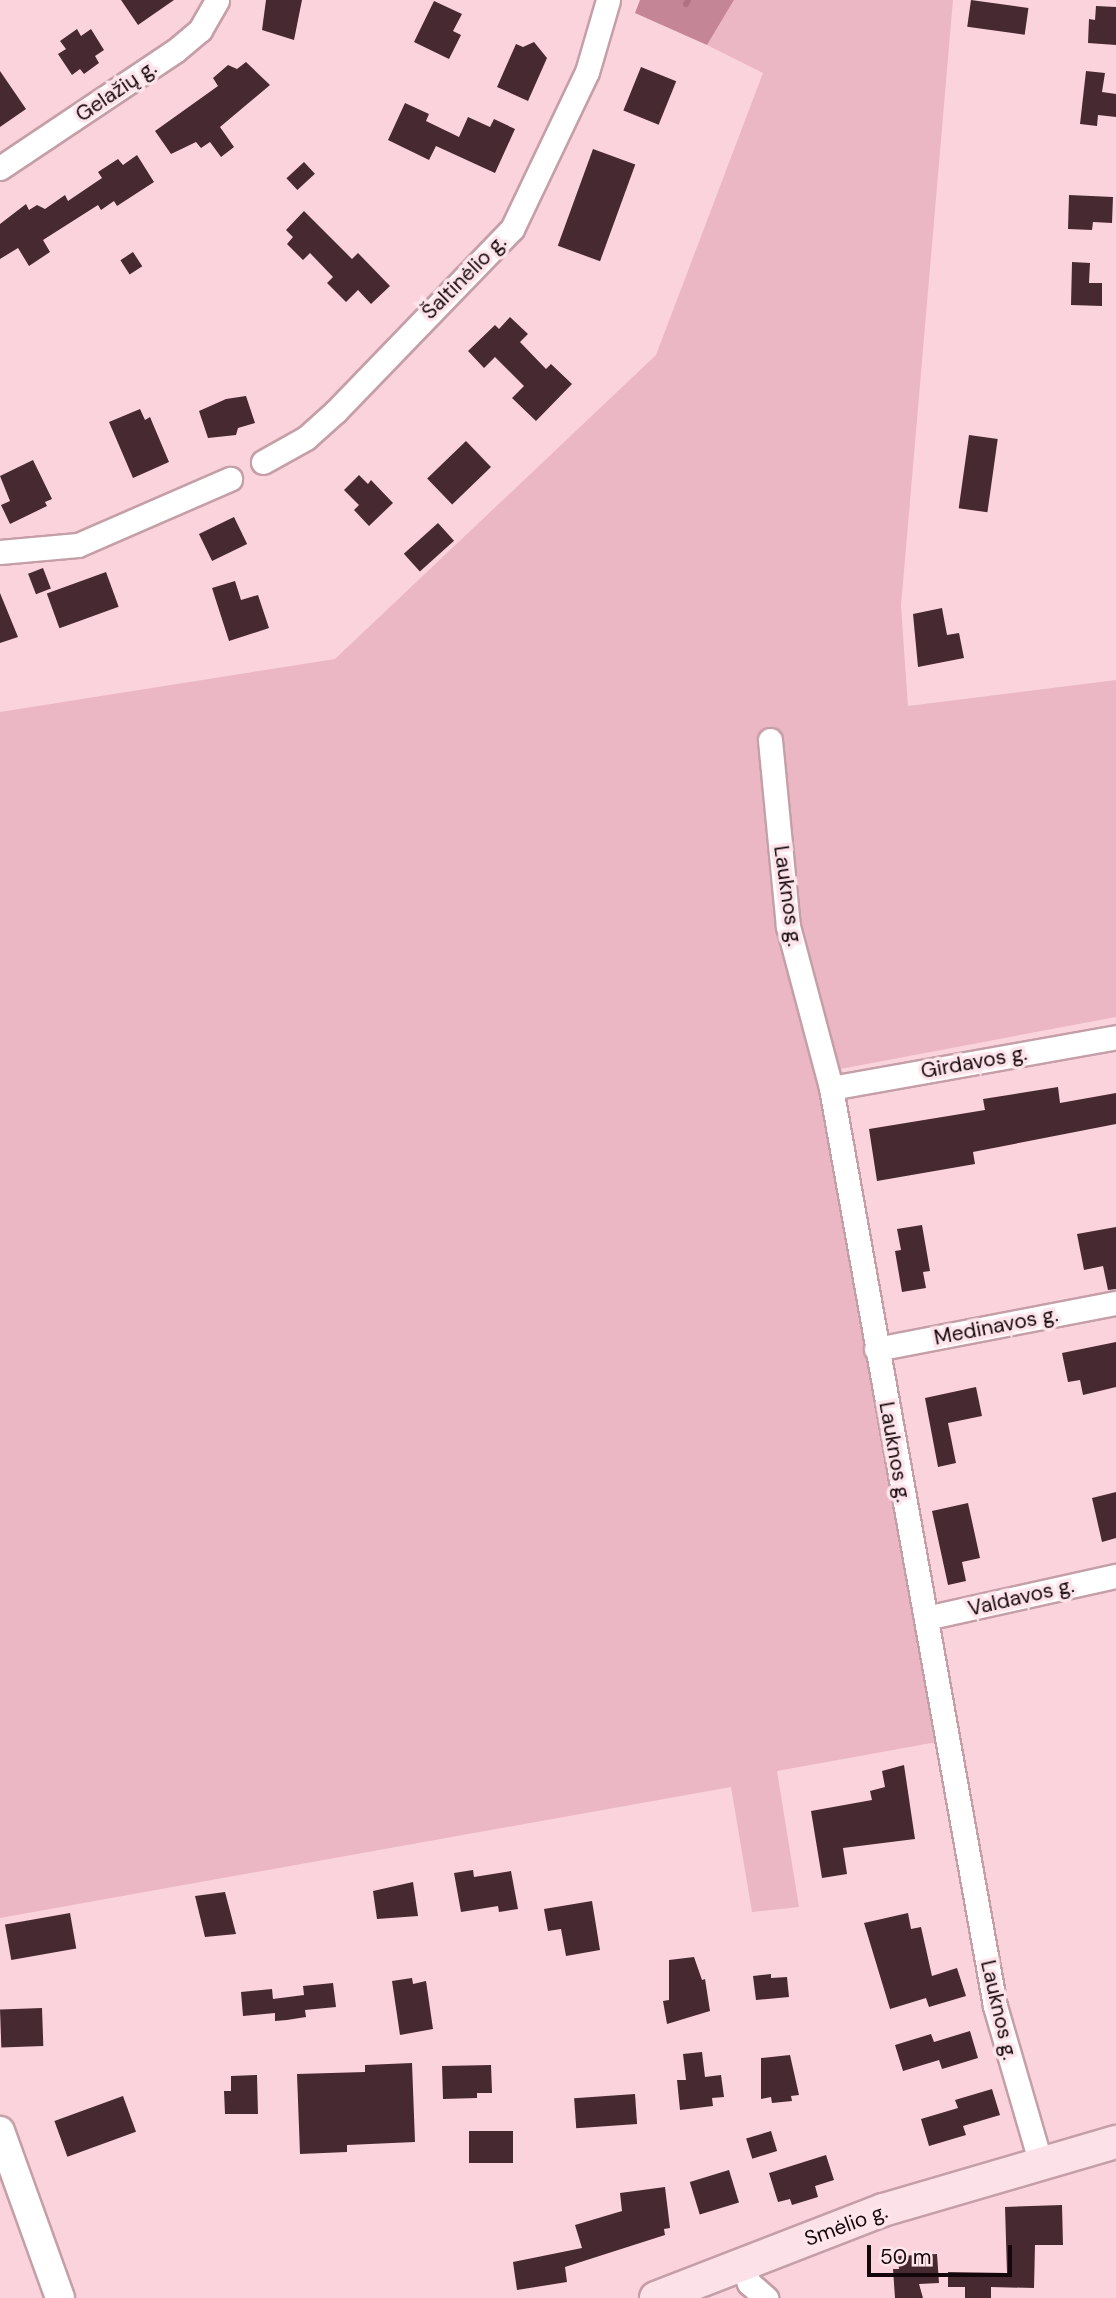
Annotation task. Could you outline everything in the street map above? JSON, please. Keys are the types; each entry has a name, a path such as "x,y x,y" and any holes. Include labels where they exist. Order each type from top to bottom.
{"main road":[{"name":"Smėlio g.","path":"656,2298 883,2210 1040,2161 1116,2142"}],"street":[{"name":"Gelažių g.","path":"0,168 175,51 200,30 216,0"},
{"name":"Šaltinėlio g.","path":"263,462 306,438 336,411 512,229 587,72 608,0"},
{"path":"0,552 78,545 230,479"},
{"name":"Lauknos g.","path":"770,740 788,926 831,1088 995,2006 1040,2161"},
{"name":"Girdavos g.","path":"831,1088 1116,1037"},
{"name":"Medinavos g.","path":"876,1349 1116,1303"},
{"name":"Valdavos g.","path":"926,1618 1116,1576"},
{"path":"0,2131 60,2298"},
{"path":"741,2264 749,2283 766,2298"}],"shaded area":[{"path":"640,0 734,0 707,45 635,13"},
{"path":"734,0 953,0 901,606 908,706 1116,680 1116,1017 819,1073 937,1742 777,1771 799,1907 752,1912 731,1787 0,1918 0,712 335,659 656,355 763,73 707,45"}],"building":[{"path":"121,0 174,0 138,25"},
{"path":"266,0 302,0 294,40 262,30"},
{"path":"971,0 1028,8 1025,35 967,27"},
{"path":"434,1 462,14 453,31 461,35 449,59 414,42"},
{"path":"1096,6 1116,7 1116,45 1088,43 1089,19 1095,20"},
{"path":"77,29 81,36 91,29 104,50 95,56 99,63 84,74 80,69 72,75 58,54 66,49 60,41"},
{"path":"534,42 547,58 528,101 497,87 516,44 523,47"},
{"path":"246,62 270,85 220,127 234,147 221,157 210,142 201,148 196,142 171,154 155,131 218,86 213,78 228,65 237,69"},
{"path":"641,67 676,81 659,125 623,111"},
{"path":"0,71 26,109 0,127"},
{"path":"1086,71 1105,73 1102,92 1116,94 1116,117 1098,115 1097,126 1080,124"},
{"path":"405,103 429,114 426,121 459,137 468,117 490,127 494,119 515,129 495,173 436,146 429,160 388,140"},
{"path":"593,149 635,164 600,261 558,246"},
{"path":"137,155 154,182 117,206 114,201 101,210 98,205 43,240 50,252 29,266 18,248 0,259 0,224 26,204 29,210 37,205 45,209 65,195 68,201 102,178 98,172 118,159 123,165"},
{"path":"304,162 315,174 297,190 286,178"},
{"path":"1069,195 1113,197 1112,223 1093,222 1092,230 1068,229"},
{"path":"304,211 352,259 358,253 390,286 371,304 358,290 346,302 327,283 333,277 310,253 303,260 287,244 293,237 286,230"},
{"path":"133,252 142,266 130,274 120,260"},
{"path":"1072,262 1090,263 1089,283 1102,283 1102,306 1071,305"},
{"path":"510,317 528,334 520,342 546,369 551,364 572,384 536,421 512,398 524,386 495,357 484,368 468,351 495,325 499,329"},
{"path":"246,396 255,423 238,428 236,435 208,438 199,411 226,399"},
{"path":"140,409 145,420 150,417 169,462 133,478 109,422"},
{"path":"969,435 998,439 987,512 959,508"},
{"path":"466,441 491,467 452,504 427,479"},
{"path":"33,460 52,499 45,502 47,506 10,524 1,505 10,501 0,476"},
{"path":"359,475 368,484 371,480 393,503 369,526 354,510 359,505 344,490"},
{"path":"234,517 247,544 212,561 199,534"},
{"path":"438,523 454,541 420,572 404,554"},
{"path":"43,568 51,589 36,594 28,574"},
{"path":"106,572 119,607 59,628 47,594"},
{"path":"235,581 241,600 258,595 269,628 229,641 212,588"},
{"path":"0,593 18,637 0,643"},
{"path":"942,608 947,635 959,633 964,658 918,667 913,614"},
{"path":"1058,1087 1060,1103 1116,1093 1116,1124 973,1152 975,1164 877,1181 869,1129 985,1110 983,1099"},
{"path":"922,1225 930,1271 923,1272 926,1288 902,1292 895,1251 901,1250 897,1229"},
{"path":"1116,1227 1116,1289 1108,1290 1103,1266 1084,1270 1077,1234"},
{"path":"1116,1342 1116,1387 1083,1395 1080,1380 1068,1382 1062,1353"},
{"path":"976,1387 982,1416 948,1423 956,1463 938,1467 925,1398"},
{"path":"1116,1492 1116,1538 1102,1542 1092,1498"},
{"path":"968,1503 980,1558 962,1562 966,1581 948,1585 932,1511"},
{"path":"904,1765 915,1839 843,1848 847,1874 822,1878 811,1811 872,1800 870,1791 885,1787 882,1771"},
{"path":"473,1870 474,1877 511,1871 518,1909 499,1912 498,1906 461,1912 454,1873"},
{"path":"413,1882 418,1916 377,1919 373,1891"},
{"path":"225,1892 236,1934 205,1937 195,1896"},
{"path":"592,1901 600,1950 566,1956 561,1929 548,1931 544,1909"},
{"path":"70,1913 76,1948 11,1960 5,1924"},
{"path":"908,1913 911,1929 921,1927 932,1976 957,1968 966,1996 929,2007 926,1998 890,2009 864,1923"},
{"path":"694,1957 702,1980 705,1979 710,2011 667,2024 663,2001 669,2000 669,1960"},
{"path":"771,1974 771,1978 787,1977 789,1997 756,2000 753,1976"},
{"path":"412,1978 413,1984 426,1981 433,2029 400,2035 392,1981"},
{"path":"333,1983 336,2007 305,2010 306,2017 287,2020 275,2021 275,2013 243,2016 241,1992 272,1989 273,1999 304,1995 303,1986"},
{"path":"42,2008 43,2046 1,2047 0,2009"},
{"path":"970,2031 978,2058 942,2069 939,2060 903,2071 895,2045 931,2034 934,2042"},
{"path":"702,2052 705,2077 721,2075 724,2097 712,2098 713,2106 680,2110 677,2080 686,2080 683,2054"},
{"path":"790,2055 799,2095 791,2096 792,2101 772,2103 771,2097 761,2099 761,2058"},
{"path":"412,2063 415,2142 347,2145 347,2152 300,2154 297,2074 365,2072 365,2065"},
{"path":"491,2065 492,2093 477,2093 477,2098 443,2099 442,2066"},
{"path":"257,2075 258,2114 225,2114 224,2091 231,2091 231,2076"},
{"path":"992,2089 1000,2115 963,2126 966,2135 929,2146 921,2119 958,2108 955,2100"},
{"path":"635,2094 637,2124 576,2128 574,2098"},
{"path":"123,2096 136,2132 67,2157 54,2121"},
{"path":"469,2131 513,2131 513,2163 469,2163"},
{"path":"771,2131 777,2151 752,2159 746,2139"},
{"path":"826,2155 834,2180 815,2186 818,2197 792,2205 790,2199 778,2202 769,2173"},
{"path":"729,2170 739,2203 700,2215 690,2182"},
{"path":"665,2187 670,2228 664,2229 665,2235 565,2267 567,2282 517,2290 513,2262 582,2248 575,2225 622,2211 620,2193"},
{"path":"1062,2205 1063,2245 1035,2245 1034,2288 991,2287 991,2298 965,2298 965,2287 948,2287 948,2272 1007,2273 1005,2207"},
{"path":"937,2254 939,2283 919,2284 923,2298 895,2298 893,2269 899,2269 898,2256"}],"waterway":[{"path":"686,4 688,0"}]}
